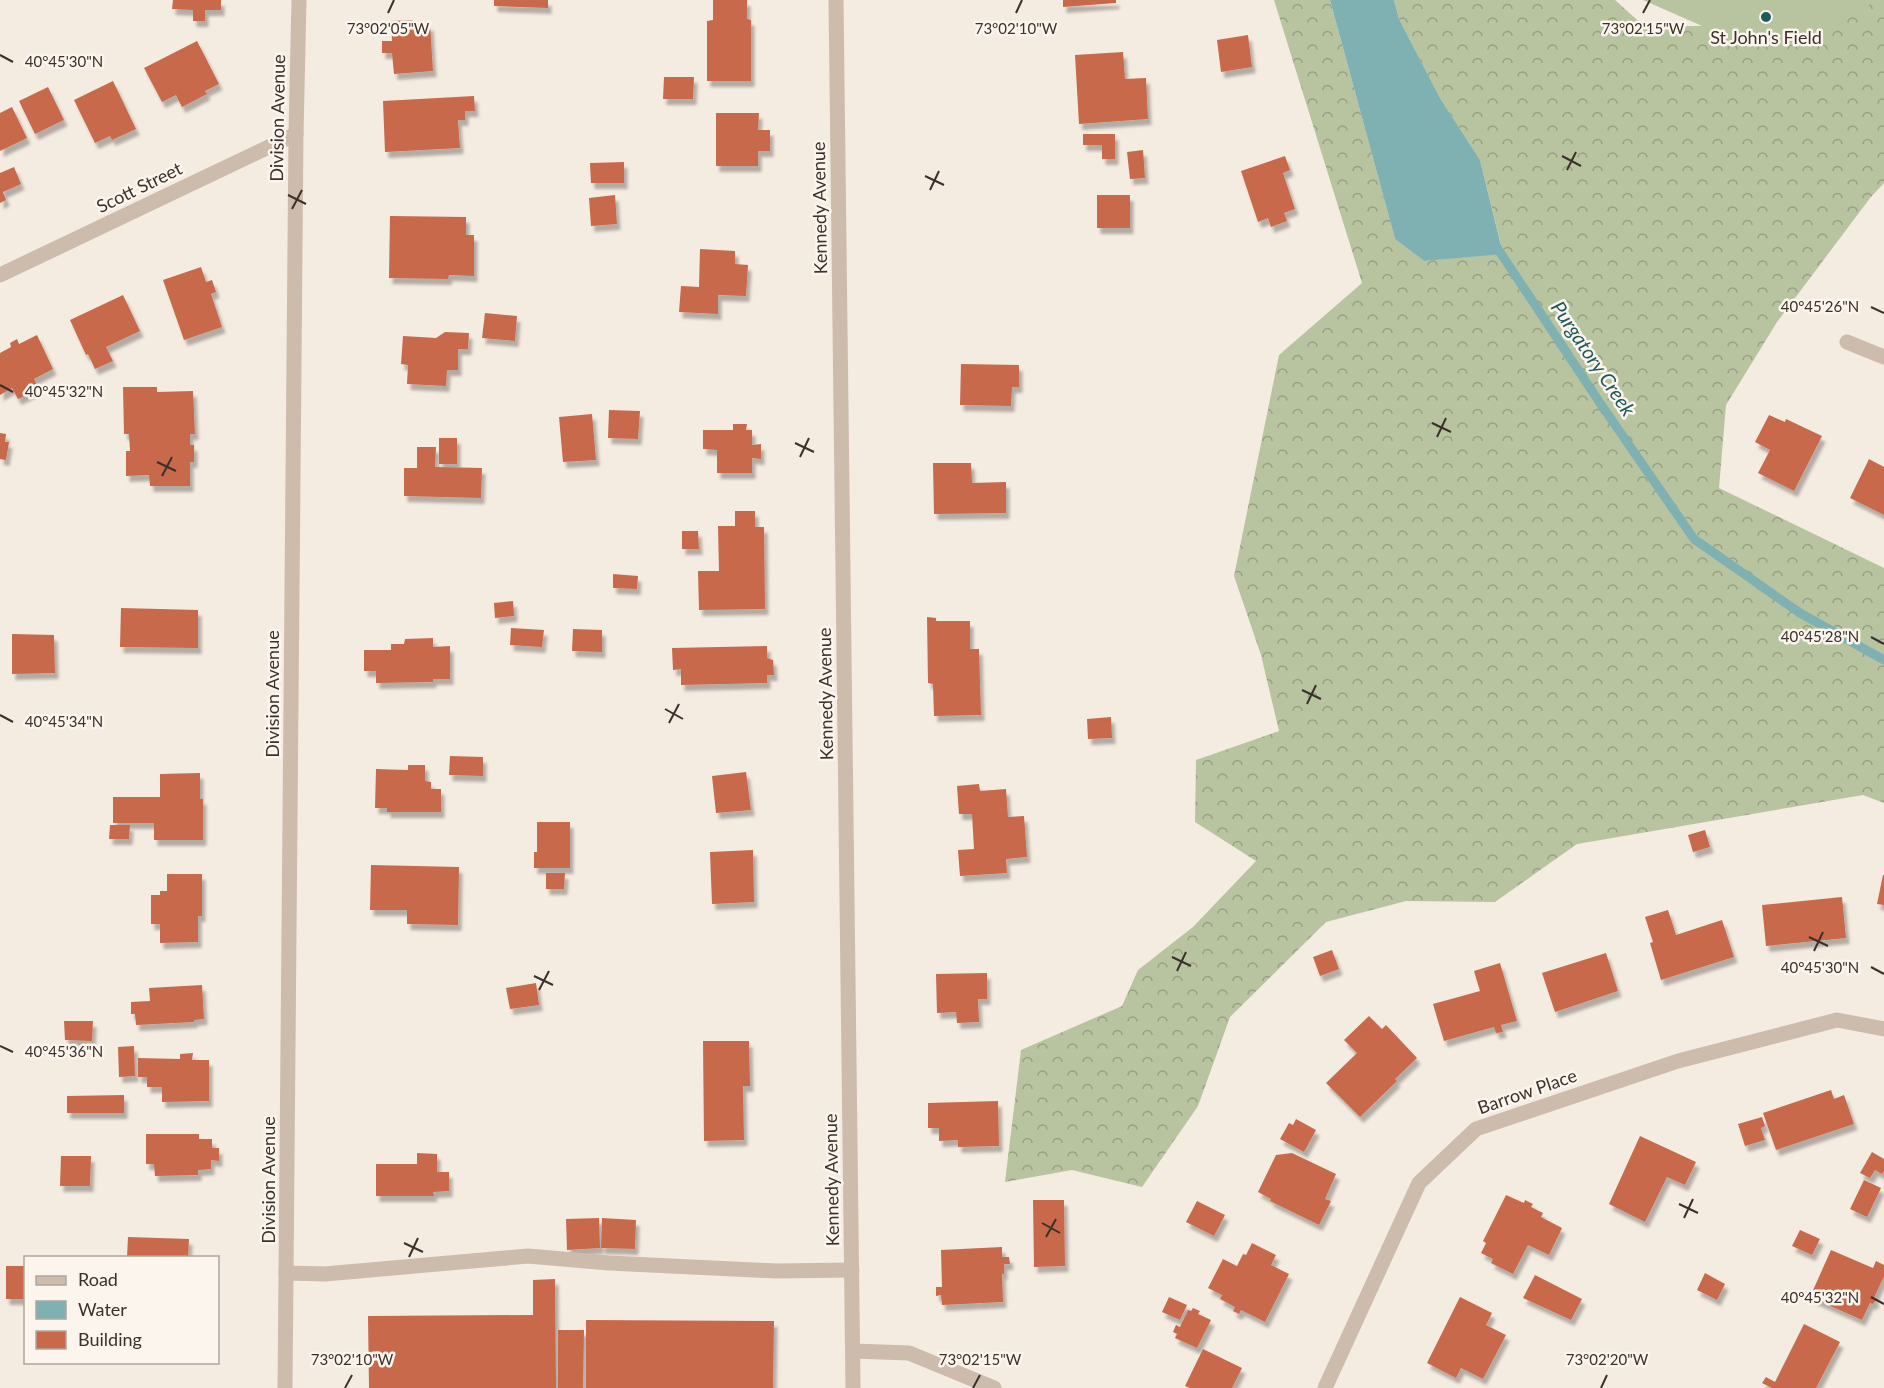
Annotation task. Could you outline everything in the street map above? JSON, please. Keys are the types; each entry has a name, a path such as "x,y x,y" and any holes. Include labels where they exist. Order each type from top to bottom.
{"street":[{"name":"Division Avenue","path":"285,1388 299,0"},
{"name":"Kennedy Avenue","path":"836,0 853,1388"},
{"name":"Scott Street","path":"0,275 296,134"},
{"path":"1847,342 1884,357"},
{"name":"Barrow Place","path":"1325,1388 1419,1183 1476,1129 1678,1060 1837,1020 1884,1029"},
{"path":"286,1273 325,1274 528,1256 609,1263 776,1271 852,1270"},
{"path":"852,1352 909,1353 994,1388"}],"green space":[{"path":"1274,0 1330,0 1395,239 1424,261 1503,253 1480,160 1440,98 1399,19 1394,0 1615,0 1645,27 1746,25 1765,0 1884,0 1884,183 1870,198 1777,322 1726,405 1719,488 1884,568 1884,803 1863,795 1577,844 1495,902 1406,901 1326,922 1230,1017 1198,1106 1142,1187 1072,1170 1005,1182 1021,1050 1122,1006 1138,970 1193,927 1256,861 1195,822 1196,760 1279,731 1261,655 1234,576 1279,355 1362,283"},
{"name":"St John's Field","path":"1643,0 1877,0 1805,47 1718,33"}],"water":[{"path":"1330,0 1394,0 1399,19 1440,98 1480,160 1503,254 1424,261 1395,239"}],"building":[{"path":"173,0 221,0 221,10 205,10 205,21 193,21 193,10 172,9"},
{"path":"494,0 548,0 548,8 494,6"},
{"path":"713,0 747,0 747,19 751,20 751,81 707,81 707,21 713,20"},
{"path":"1063,0 1116,0 1116,3 1063,7"},
{"path":"413,20 413,26 430,25 433,71 394,74 392,53 382,53 382,41 392,41 391,21"},
{"path":"1248,35 1252,67 1221,72 1217,40"},
{"path":"197,41 219,84 205,91 207,94 182,107 176,95 162,102 144,68"},
{"path":"1123,52 1125,79 1146,78 1148,119 1079,124 1075,55"},
{"path":"664,77 694,77 693,99 663,99"},
{"path":"113,81 136,129 112,140 110,136 95,143 74,100"},
{"path":"48,87 64,120 35,134 19,101"},
{"path":"474,96 475,111 465,111 465,120 458,120 460,148 385,152 383,101"},
{"path":"12,107 27,138 0,151 0,113"},
{"path":"716,113 759,113 758,130 770,130 770,151 758,151 758,166 716,166"},
{"path":"1083,134 1115,134 1115,159 1102,159 1102,145 1083,145"},
{"path":"1143,150 1145,178 1130,179 1127,152"},
{"path":"1285,156 1290,170 1283,173 1295,209 1284,213 1287,221 1271,227 1268,218 1258,222 1241,171"},
{"path":"624,162 624,183 591,183 590,163"},
{"path":"14,167 21,184 3,192 6,200 0,203 0,173"},
{"path":"615,195 617,224 591,226 589,198"},
{"path":"1097,195 1130,195 1130,228 1097,228"},
{"path":"390,216 466,217 466,235 474,235 474,276 449,275 448,279 389,278"},
{"path":"700,249 735,251 735,264 748,265 746,296 718,295 718,314 679,312 681,286 699,287"},
{"path":"201,267 206,282 212,280 216,292 211,294 222,327 184,340 163,280"},
{"path":"123,295 140,331 106,347 113,361 95,369 70,320"},
{"path":"485,313 517,316 515,341 482,338"},
{"path":"445,332 469,333 468,349 458,349 458,370 447,370 446,386 407,384 408,365 401,364 403,336 436,338"},
{"path":"37,335 53,369 34,379 39,389 18,399 12,388 0,395 0,353 11,347 10,343 17,339 19,344"},
{"path":"961,364 1019,365 1019,387 1012,387 1011,406 960,405"},
{"path":"123,387 157,387 157,392 193,391 195,434 190,434 190,445 194,445 194,462 190,462 190,486 150,486 149,475 126,476 126,451 130,451 129,434 124,434"},
{"path":"609,410 640,411 638,439 608,438"},
{"path":"592,414 596,460 563,462 559,417"},
{"path":"1769,415 1785,422 1786,419 1822,436 1794,491 1758,473 1770,450 1755,442"},
{"path":"733,424 747,424 746,430 752,430 752,445 761,444 761,459 752,458 752,473 717,473 717,450 703,449 703,430 733,430"},
{"path":"0,433 6,434 5,442 9,442 6,460 0,459"},
{"path":"439,438 457,438 457,464 439,464"},
{"path":"417,447 436,447 435,467 482,468 481,498 404,496 404,468 417,468"},
{"path":"1869,459 1884,467 1884,515 1850,498"},
{"path":"933,463 971,463 972,483 1006,482 1006,513 934,514"},
{"path":"735,511 755,511 755,527 764,527 765,609 699,610 698,571 719,571 718,526 735,526"},
{"path":"682,531 698,531 699,549 682,549"},
{"path":"613,574 638,576 637,589 613,588"},
{"path":"513,601 514,616 495,618 494,603"},
{"path":"121,608 198,610 198,648 120,647"},
{"path":"927,617 936,618 936,621 970,621 970,649 979,649 981,715 934,716 933,684 928,683"},
{"path":"511,628 544,630 542,647 510,645"},
{"path":"573,629 602,630 602,652 572,651"},
{"path":"12,634 54,635 55,673 12,674"},
{"path":"433,638 433,647 450,646 450,679 433,679 433,682 376,683 376,671 364,671 364,650 391,650 391,644 404,644 405,639"},
{"path":"767,646 767,658 773,660 774,675 767,675 767,683 681,685 681,669 673,670 672,648"},
{"path":"1111,717 1112,738 1088,739 1087,719"},
{"path":"450,756 483,757 483,776 449,775"},
{"path":"408,765 425,765 425,781 431,782 431,789 441,789 441,812 387,812 387,808 375,808 376,769 408,770"},
{"path":"746,772 751,810 716,813 712,776"},
{"path":"200,773 200,799 203,799 203,840 154,840 154,823 113,823 113,797 160,797 160,774"},
{"path":"979,784 980,791 1006,789 1008,817 1024,816 1027,857 1006,859 1007,873 960,876 958,850 974,849 972,814 959,814 957,786"},
{"path":"537,822 570,822 570,868 534,868 534,852 537,852"},
{"path":"110,825 130,825 129,839 109,839"},
{"path":"1705,830 1710,847 1693,852 1688,835"},
{"path":"753,850 754,902 712,904 710,852"},
{"path":"371,865 459,867 458,925 407,924 407,910 370,910"},
{"path":"546,873 565,873 564,889 546,889"},
{"path":"167,874 202,874 202,916 198,916 198,942 160,943 160,924 151,924 151,895 160,895 160,891 167,891"},
{"path":"1884,875 1884,905 1877,904"},
{"path":"1842,897 1846,938 1766,946 1762,905"},
{"path":"1668,910 1676,935 1722,920 1734,957 1661,980 1645,917"},
{"path":"1332,950 1339,969 1320,976 1313,957"},
{"path":"1606,953 1618,991 1555,1012 1542,973"},
{"path":"1500,963 1517,1021 1501,1025 1503,1032 1496,1033 1494,1027 1444,1041 1433,1004 1480,991 1474,971"},
{"path":"987,973 987,999 978,999 979,1022 957,1023 956,1012 937,1013 936,974"},
{"path":"536,983 539,1005 510,1009 506,988"},
{"path":"202,985 204,1019 194,1020 194,1022 136,1025 135,1014 131,1014 131,1002 150,1001 149,988"},
{"path":"1369,1016 1382,1029 1386,1025 1417,1058 1360,1117 1326,1083 1357,1053 1344,1040"},
{"path":"64,1021 93,1021 92,1041 65,1040"},
{"path":"703,1041 749,1041 750,1086 743,1086 744,1140 704,1141"},
{"path":"134,1046 135,1076 119,1077 118,1047"},
{"path":"193,1053 192,1060 209,1060 209,1101 162,1102 162,1087 147,1087 147,1077 138,1077 138,1058 180,1059 180,1054"},
{"path":"1831,1090 1834,1099 1844,1095 1854,1124 1776,1150 1763,1113"},
{"path":"124,1095 124,1113 67,1113 67,1096"},
{"path":"998,1101 999,1146 958,1147 958,1140 939,1141 939,1128 928,1128 928,1103"},
{"path":"1762,1117 1765,1126 1761,1128 1765,1140 1745,1146 1738,1124"},
{"path":"1296,1119 1316,1130 1304,1152 1280,1139 1289,1123 1293,1125"},
{"path":"146,1134 199,1134 199,1139 212,1139 212,1148 219,1148 219,1161 211,1160 211,1169 198,1170 198,1175 155,1176 154,1164 146,1164"},
{"path":"1640,1136 1696,1162 1685,1185 1667,1177 1645,1222 1609,1204"},
{"path":"1872,1152 1884,1159 1884,1171 1882,1174 1875,1170 1870,1178 1860,1173"},
{"path":"417,1153 437,1154 437,1172 449,1172 449,1191 433,1192 434,1196 376,1196 376,1164 417,1164"},
{"path":"1292,1153 1336,1174 1325,1199 1331,1201 1319,1225 1270,1201 1271,1199 1258,1192 1276,1155"},
{"path":"61,1156 91,1156 90,1186 60,1186"},
{"path":"1864,1180 1881,1188 1867,1217 1850,1209"},
{"path":"1506,1195 1524,1203 1525,1200 1533,1204 1531,1207 1543,1213 1541,1217 1562,1228 1549,1255 1528,1245 1513,1274 1491,1263 1493,1259 1481,1253 1486,1243 1483,1241"},
{"path":"1033,1200 1064,1200 1065,1266 1034,1267"},
{"path":"1197,1201 1225,1215 1214,1236 1186,1222"},
{"path":"599,1218 600,1248 567,1250 566,1219"},
{"path":"602,1218 636,1220 635,1249 601,1248"},
{"path":"1800,1230 1820,1239 1812,1255 1792,1246"},
{"path":"128,1237 189,1239 188,1256 127,1256"},
{"path":"1252,1243 1276,1255 1271,1265 1289,1274 1265,1322 1241,1310 1239,1314 1233,1311 1235,1307 1220,1299 1222,1295 1208,1288 1223,1259 1237,1266"},
{"path":"1002,1247 1002,1257 1009,1257 1010,1264 1004,1264 1004,1274 1002,1274 1003,1302 942,1305 941,1295 936,1296 936,1287 942,1287 941,1250"},
{"path":"1831,1250 1873,1268 1876,1261 1884,1265 1884,1276 1874,1298 1876,1300 1873,1304 1870,1303 1862,1320 1810,1297"},
{"path":"6,1266 24,1266 24,1299 6,1299"},
{"path":"1705,1273 1725,1284 1717,1300 1697,1290"},
{"path":"1535,1275 1582,1299 1571,1320 1523,1298"},
{"path":"555,1279 556,1388 369,1388 368,1316 533,1315 533,1280"},
{"path":"1169,1297 1187,1305 1180,1320 1162,1312"},
{"path":"1460,1297 1492,1313 1486,1325 1506,1335 1483,1379 1461,1368 1456,1378 1427,1363"},
{"path":"1193,1308 1200,1311 1198,1314 1211,1320 1197,1348 1175,1338 1177,1334 1173,1332 1176,1325 1180,1327 1188,1310 1191,1311"},
{"path":"586,1320 774,1321 773,1388 586,1388"},
{"path":"1804,1324 1840,1342 1816,1388 1772,1388 1762,1383 1766,1377 1775,1382"},
{"path":"558,1330 584,1330 583,1388 558,1388"},
{"path":"1203,1349 1242,1368 1232,1388 1185,1386"}],"waterway":[{"name":"Purgatory Creek","path":"1496,246 1694,539 1800,613 1884,660"}],"place":[{"name":"St John's Field","path":"1766,17"}]}
